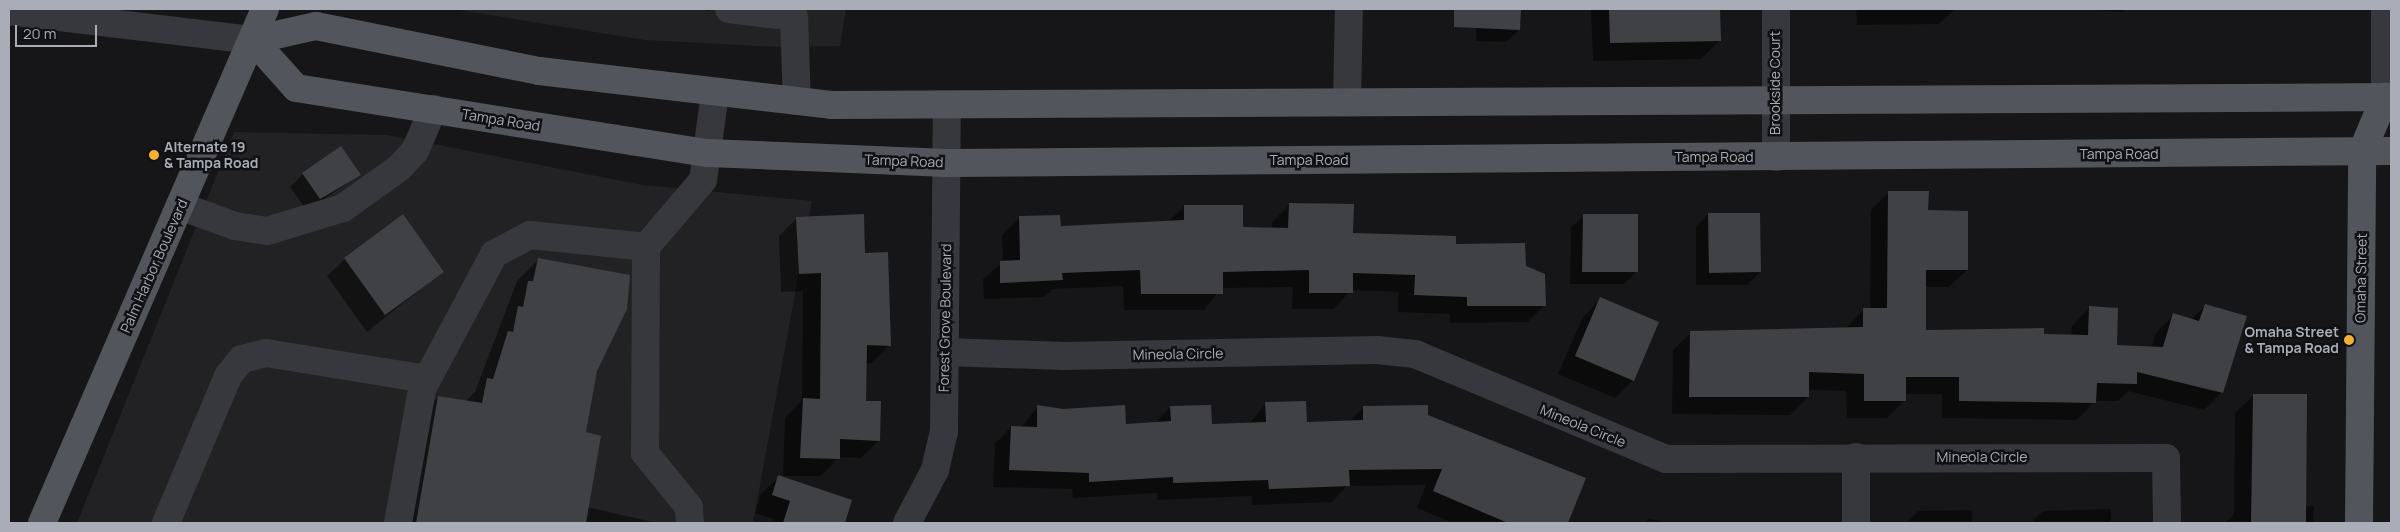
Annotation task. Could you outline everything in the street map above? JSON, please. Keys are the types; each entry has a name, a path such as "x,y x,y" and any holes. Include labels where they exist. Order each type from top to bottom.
{"main road":[{"name":"Palm Harbor Boulevard","path":"42,523 265,9"},
{"path":"253,40 316,26 540,71 715,93 797,101 947,106 1347,101 1774,103 2389,102"},
{"name":"Tampa Road","path":"253,40 296,88 708,153 947,162 2391,151"},
{"name":"Omaha Street","path":"2358,523 2362,152 2389,102"}],"street":[{"path":"728,9 794,13 797,101"},
{"path":"1347,101 1348,9"},
{"name":"Brookside Court","path":"1776,9 1774,103 1776,157"},
{"name":"Omaha Street","path":"2385,9 2389,102"},
{"path":"9,11 68,15 253,40"},
{"path":"690,523 689,507 645,453 646,247 704,180 715,93"},
{"name":"Forest Grove Boulevard","path":"907,523 935,470 944,432 947,106"},
{"path":"180,206 235,226 268,231 342,208 415,151 433,109"},
{"path":"398,523 427,379 494,254 530,235 646,247"},
{"name":"Mineola Circle","path":"945,352 1064,356 1377,350 1415,354 1666,459 1856,457 2166,458 2167,523"},
{"path":"166,523 228,376 242,359 266,353 427,379"},
{"path":"1856,457 1856,523"}],"shaded area":[{"path":"453,9 846,9 840,46 781,47 645,40"},
{"path":"234,132 387,135 643,185 812,201 753,523 77,523"}],"building":[{"path":"1454,9 1521,9 1520,30 1454,27"},
{"path":"1609,9 1720,9 1721,41 1610,43"},
{"path":"341,146 361,175 320,199 302,173"},
{"path":"1888,191 1929,191 1928,210 1968,211 1968,270 1926,270 1926,330 2044,328 2044,334 2088,335 2089,306 2118,308 2117,345 2163,347 2173,313 2199,321 2205,304 2247,316 2223,393 2137,372 2137,384 2097,383 2096,403 1959,401 1959,377 1906,377 1906,401 1864,401 1864,374 1809,372 1809,397 1689,397 1690,331 1863,327 1863,308 1887,308"},
{"path":"1289,203 1354,204 1353,233 1456,236 1456,244 1525,243 1526,266 1545,274 1546,306 1467,306 1467,297 1414,295 1415,275 1353,273 1353,293 1309,293 1309,270 1223,272 1223,294 1141,294 1140,270 1062,273 1063,280 1000,283 1000,261 1020,260 1019,216 1060,215 1061,226 1184,220 1184,205 1243,205 1243,227 1288,228"},
{"path":"1708,213 1760,213 1761,272 1709,273"},
{"path":"403,214 444,272 385,315 344,258"},
{"path":"864,214 865,253 888,252 891,346 867,345 866,401 881,401 880,441 840,439 840,459 800,458 803,398 820,399 821,273 799,274 796,217"},
{"path":"1583,214 1638,214 1638,272 1582,272"},
{"path":"538,258 630,275 627,309 597,371 586,432 601,436 586,523 416,523 438,396 482,403 487,378 493,379 508,331 513,332 518,306 523,307 528,281 533,281"},
{"path":"1600,297 1659,322 1634,381 1575,356"},
{"path":"2253,394 2307,394 2306,523 2251,523"},
{"path":"1306,401 1307,422 1363,420 1363,406 1428,405 1428,415 1586,478 1568,523 1508,523 1433,491 1442,469 1349,470 1350,486 1269,489 1268,480 1173,483 1173,477 1089,482 1089,473 1009,470 1011,426 1037,427 1037,405 1063,409 1125,405 1126,424 1171,421 1170,406 1211,405 1212,424 1266,422 1265,402"},
{"path":"778,475 852,500 845,523 783,523 790,501 772,495"}],"place":[{"name":"Alternate 19 & Tampa Road","path":"154,155"},
{"name":"Omaha Street & Tampa Road","path":"2349,340"}]}
